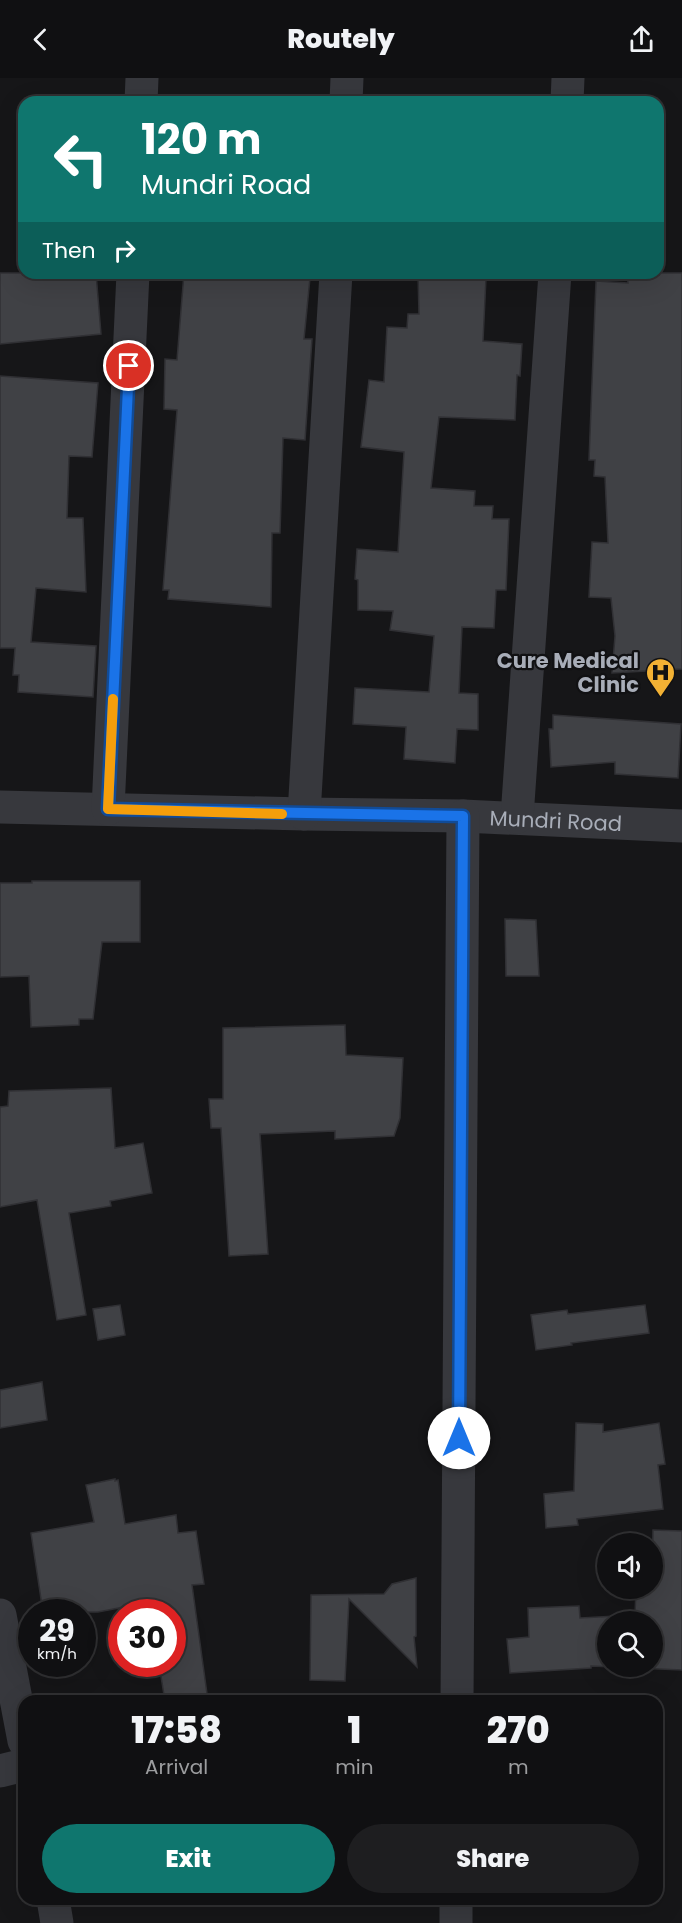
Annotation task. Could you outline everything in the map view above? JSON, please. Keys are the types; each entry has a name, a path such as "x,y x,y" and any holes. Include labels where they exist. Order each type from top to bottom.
{"street":[{"path":"141,96 142,78"},
{"path":"346,96 347,78"},
{"path":"567,96 568,78"},
{"path":"108,809 133,279"},
{"path":"304,814 336,279"},
{"path":"517,818 555,279"},
{"name":"Mundri Road","path":"0,807 463,816 682,826"},
{"path":"457,1695 463,816"},
{"path":"0,1615 18,1710"},
{"path":"0,1771 18,1766"},
{"path":"54,1905 57,1923"},
{"path":"456,1905 456,1923"}],"building":[{"path":"0,273 18,273 18,279 96,279 101,334 0,344"},
{"path":"664,273 682,273 682,669 612,673 615,636 611,598 589,597 592,542 608,543 605,477 594,476 595,460 589,460 596,281 628,283 628,279 664,279"},
{"path":"184,279 310,279 304,339 312,339 305,440 283,438 280,533 272,533 271,607 168,599 169,590 163,590 177,410 164,409 165,359 177,360"},
{"path":"418,279 486,279 483,341 522,344 520,376 517,375 515,420 439,417 431,488 475,491 474,506 493,506 492,519 509,519 506,590 496,590 494,628 462,627 459,693 478,694 478,730 457,729 455,763 404,759 406,727 353,724 355,688 429,692 434,636 390,630 393,611 358,610 358,580 355,579 357,549 398,552 404,452 361,447 369,380 384,382 387,327 407,328 408,314 419,314"},
{"path":"0,376 98,383 92,457 69,456 67,518 83,518 86,592 36,588 31,642 96,646 93,697 18,692 19,675 13,675 15,648 0,648"},
{"path":"553,715 681,724 678,778 615,774 615,762 551,767 549,729 553,729"},
{"path":"32,881 140,881 140,942 102,942 93,1019 79,1019 79,1025 31,1027 29,976 0,977 0,883 32,883"},
{"path":"505,919 536,920 539,976 506,976"},
{"path":"345,1025 346,1055 403,1058 400,1118 394,1136 335,1139 335,1131 260,1134 268,1254 229,1256 221,1128 211,1128 209,1099 223,1099 223,1028"},
{"path":"111,1088 115,1148 143,1143 152,1193 110,1201 111,1206 69,1213 86,1315 57,1320 37,1200 0,1207 0,1107 8,1106 9,1091"},
{"path":"120,1305 125,1335 98,1340 93,1309"},
{"path":"645,1305 649,1333 536,1350 531,1315 567,1310 568,1314"},
{"path":"42,1382 47,1420 0,1428 0,1390"},
{"path":"576,1423 603,1424 603,1432 659,1423 665,1464 658,1465 663,1509 577,1519 578,1525 546,1528 544,1494 574,1491"},
{"path":"115,1479 115,1481 118,1480 125,1524 176,1515 178,1533 196,1531 204,1584 192,1585 207,1695 164,1695 161,1677 186,1677 186,1599 108,1599 108,1610 96,1612 96,1599 41,1599 31,1533 94,1522 86,1485"},
{"path":"653,1530 682,1531 682,1670 663,1669 663,1611 635,1611 636,1599 663,1599 663,1533 653,1533"},
{"path":"416,1578 416,1636 414,1637 417,1667 349,1599 345,1681 310,1680 311,1595 384,1594 392,1584"},
{"path":"579,1606 580,1618 597,1617 597,1666 510,1673 507,1639 529,1637 528,1608"}],"slow traffic":[{"path":"113,699 108,809 282,814"}],"place":[{"name":"Cure Medical Clinic","path":"660,698"}],"route":[{"path":"129,366 108,809 463,816 459,1438"}]}
